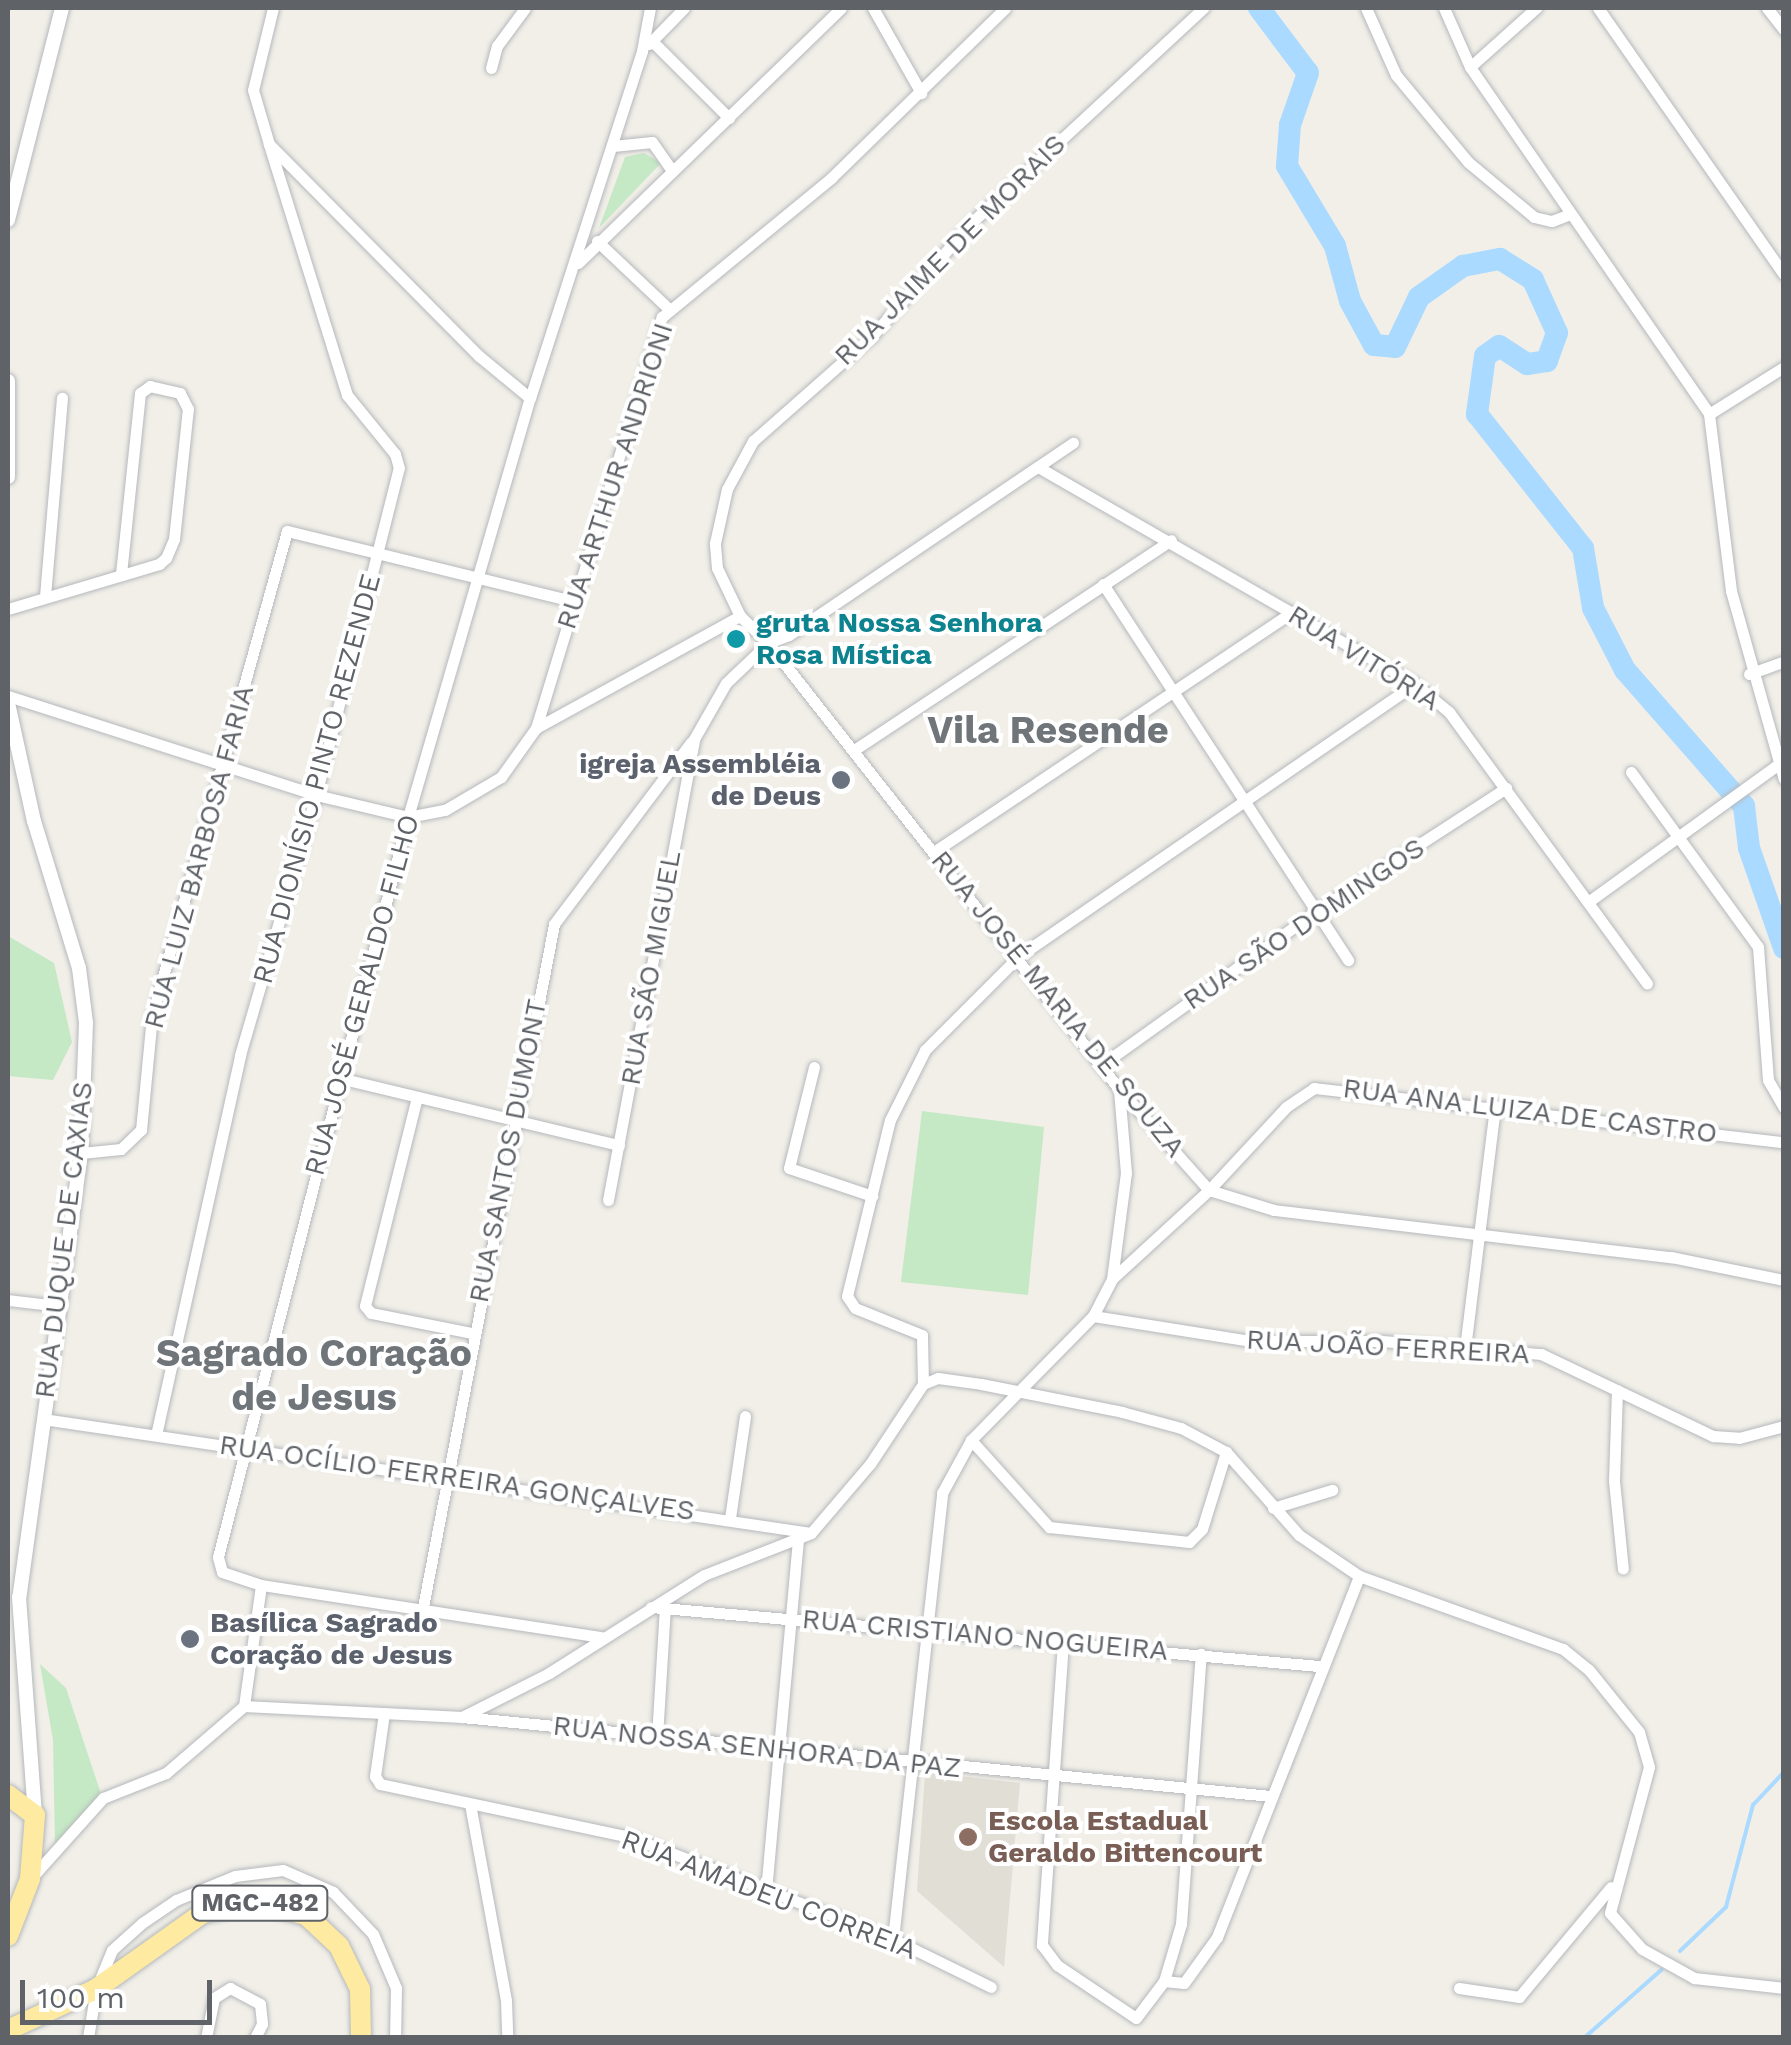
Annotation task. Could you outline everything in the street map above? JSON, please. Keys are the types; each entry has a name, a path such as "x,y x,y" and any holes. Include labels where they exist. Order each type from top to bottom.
{"highway":[{"path":"10,1796 35,1815"},
{"name":"RUA DUQUE DE CAXIAS","path":"8,1936 30,1879 35,1815"},
{"name":"MGC-482","path":"8,2030 96,1988 203,1913 226,1904 282,1906 323,1928 352,1966 360,1989 361,2038"}],"street":[{"path":"8,220 62,8"},
{"name":"RUA DIONÍSIO PINTO REZENDE","path":"156,1435 240,1054 316,795 398,484 395,454 346,395 253,90 273,8"},
{"path":"490,68 497,46 525,8"},
{"name":"RUA JOSÉ GERALDO FILHO","path":"262,1585 230,1576 218,1564 246,1447 408,818 482,576 530,398 576,266 642,52 650,8"},
{"path":"642,52 684,8"},
{"path":"576,266 597,241 841,8"},
{"path":"873,8 922,93"},
{"path":"1366,8 1396,75 1468,162 1534,217 1552,221 1570,214"},
{"path":"1444,8 1470,67 1709,414 1726,565 1749,674 1784,779"},
{"path":"1470,67 1536,8"},
{"path":"1598,8 1784,274"},
{"path":"1767,8 1784,30"},
{"name":"RUA ARTHUR ANDRIONI","path":"536,728 650,349 668,309 747,251 922,93 1004,9"},
{"name":"RUA JAIME DE MORAIS","path":"740,616 717,568 715,543 726,488 753,442 872,336 970,224 1198,9"},
{"path":"652,42 730,118"},
{"path":"613,146 652,142 672,170"},
{"path":"269,144 479,356 530,398"},
{"path":"597,241 668,309"},
{"path":"1709,414 1784,367"},
{"path":"8,381 8,477"},
{"path":"8,609 158,564 171,550 188,409 180,393 150,386 140,393 121,573"},
{"path":"46,596 62,398"},
{"name":"RUA SÃO MIGUEL","path":"608,1200 694,739 726,683 768,643 802,628 1073,443"},
{"name":"RUA VITÓRIA","path":"1038,467 1171,540 1415,684 1464,729 1647,984"},
{"name":"RUA LUIZ BARBOSA FARIA","path":"80,1153 121,1149 140,1130 152,1016 225,766 284,536 298,529 380,552"},
{"path":"854,750 1171,540"},
{"path":"380,552 573,601"},
{"path":"1104,584 1348,960"},
{"path":"935,851 1292,612"},
{"path":"8,696 316,795 408,818 479,794 501,777 536,728 740,616"},
{"name":"RUA JOSÉ MARIA DE SOUZA","path":"740,616 768,643 1019,956 1104,1063 1119,1090 1209,1190"},
{"path":"1749,674 1784,662"},
{"path":"462,1717 549,1674 601,1637 704,1575 811,1533 860,1477 922,1384 922,1336 855,1308 847,1296 890,1120 910,1073 942,1027 1019,956 1245,806 1415,684"},
{"name":"RUA DUQUE DE CAXIAS","path":"8,703 84,996 80,1153 43,1419 13,1596 35,1815"},
{"name":"RUA SANTOS DUMONT","path":"423,1607 512,1120 554,924 694,739"},
{"path":"1588,902 1780,762"},
{"path":"1631,772 1752,936 1764,971 1765,1062 1784,1108"},
{"name":"RUA SÃO DOMINGOS","path":"1104,1063 1315,912 1506,788"},
{"path":"814,1068 790,1168 872,1196"},
{"path":"339,1078 619,1145"},
{"name":"RUA ANA LUIZA DE CASTRO","path":"1112,1279 1209,1190 1286,1107 1314,1088 1784,1142"},
{"path":"893,1939 942,1493 971,1440 1024,1392 1093,1316 1112,1279 1126,1173 1119,1090"},
{"path":"418,1097 365,1306 371,1313 472,1333"},
{"path":"1465,1348 1495,1106"},
{"path":"1209,1190 1274,1210 1671,1256 1784,1280"},
{"path":"8,1300 58,1306"},
{"name":"RUA JOÃO FERREIRA","path":"1093,1316 1250,1341 1541,1354 1712,1436 1739,1438 1784,1426"},
{"path":"922,1384 938,1378 1024,1392 1181,1428 1226,1452 1273,1508 1358,1576 1563,1649 1614,1696 1639,1732 1649,1767 1612,1886 1610,1912 1642,1949 1694,1978 1784,1988"},
{"path":"1618,1390 1614,1482 1623,1568"},
{"path":"730,1518 745,1416"},
{"name":"RUA OCÍLIO FERREIRA GONÇALVES","path":"43,1419 811,1533"},
{"path":"971,1440 1049,1527 1188,1542 1202,1529 1226,1452"},
{"path":"1273,1508 1332,1490"},
{"path":"766,1891 798,1540"},
{"path":"1164,1981 1184,1984 1218,1937 1318,1666 1358,1576"},
{"path":"30,1879 103,1798 149,1782 244,1706 262,1585 601,1637"},
{"name":"RUA CRISTIANO NOGUEIRA","path":"651,1607 1318,1666"},
{"path":"658,1736 666,1608"},
{"path":"1064,1642 1042,1945 1057,1966 1136,2018 1164,1981 1181,1924 1201,1654"},
{"name":"RUA NOSSA SENHORA DA PAZ","path":"244,1706 462,1717 1270,1796"},
{"name":"RUA AMADEU CORREIA","path":"384,1713 377,1781 633,1838 893,1939 990,1987"},
{"path":"10,1796 34,1784"},
{"path":"470,1804 506,2000 507,2038"},
{"path":"88,2038 96,1988 112,1950 176,1900 236,1876 283,1870 333,1892 373,1934 396,1988 395,2038"},
{"path":"1459,1988 1519,1997 1612,1886"},
{"path":"206,2038 214,1998 230,1988 260,2004 262,2024 256,2038"}],"shaded area":[{"name":"Escola Estadual Geraldo Bittencourt","path":"925,1772 1020,1783 1004,1967 917,1891"}],"green space":[{"path":"644,153 661,163 599,228 625,157"},
{"path":"8,936 54,963 72,1042 53,1080 8,1076"},
{"path":"922,1111 1044,1127 1028,1295 901,1282"},
{"path":"40,1664 66,1688 101,1794 55,1844 53,1740"}],"waterway":[{"path":"1259,8 1308,73 1290,125 1287,166 1335,246 1350,301 1374,345 1395,347 1419,297 1463,266 1500,259 1533,280 1557,333 1547,361 1527,364 1499,346 1485,356 1477,414 1583,548 1593,608 1625,670 1744,806 1749,848 1784,948"},
{"path":"1680,1951 1726,1907 1753,1805 1784,1772"},
{"path":"1584,2038 1661,1970"}],"place":[{"name":"gruta Nossa Senhora Rosa Mística","path":"736,639"},
{"name":"igreja Assembléia de Deus","path":"841,780"},
{"name":"Basílica Sagrado Coração de Jesus","path":"190,1639"},
{"name":"Escola Estadual Geraldo Bittencourt","path":"968,1837"}],"district":[{"name":"Vila Resende","path":"1048,731"},
{"name":"Sagrado Coração de Jesus","path":"314,1376"}]}
